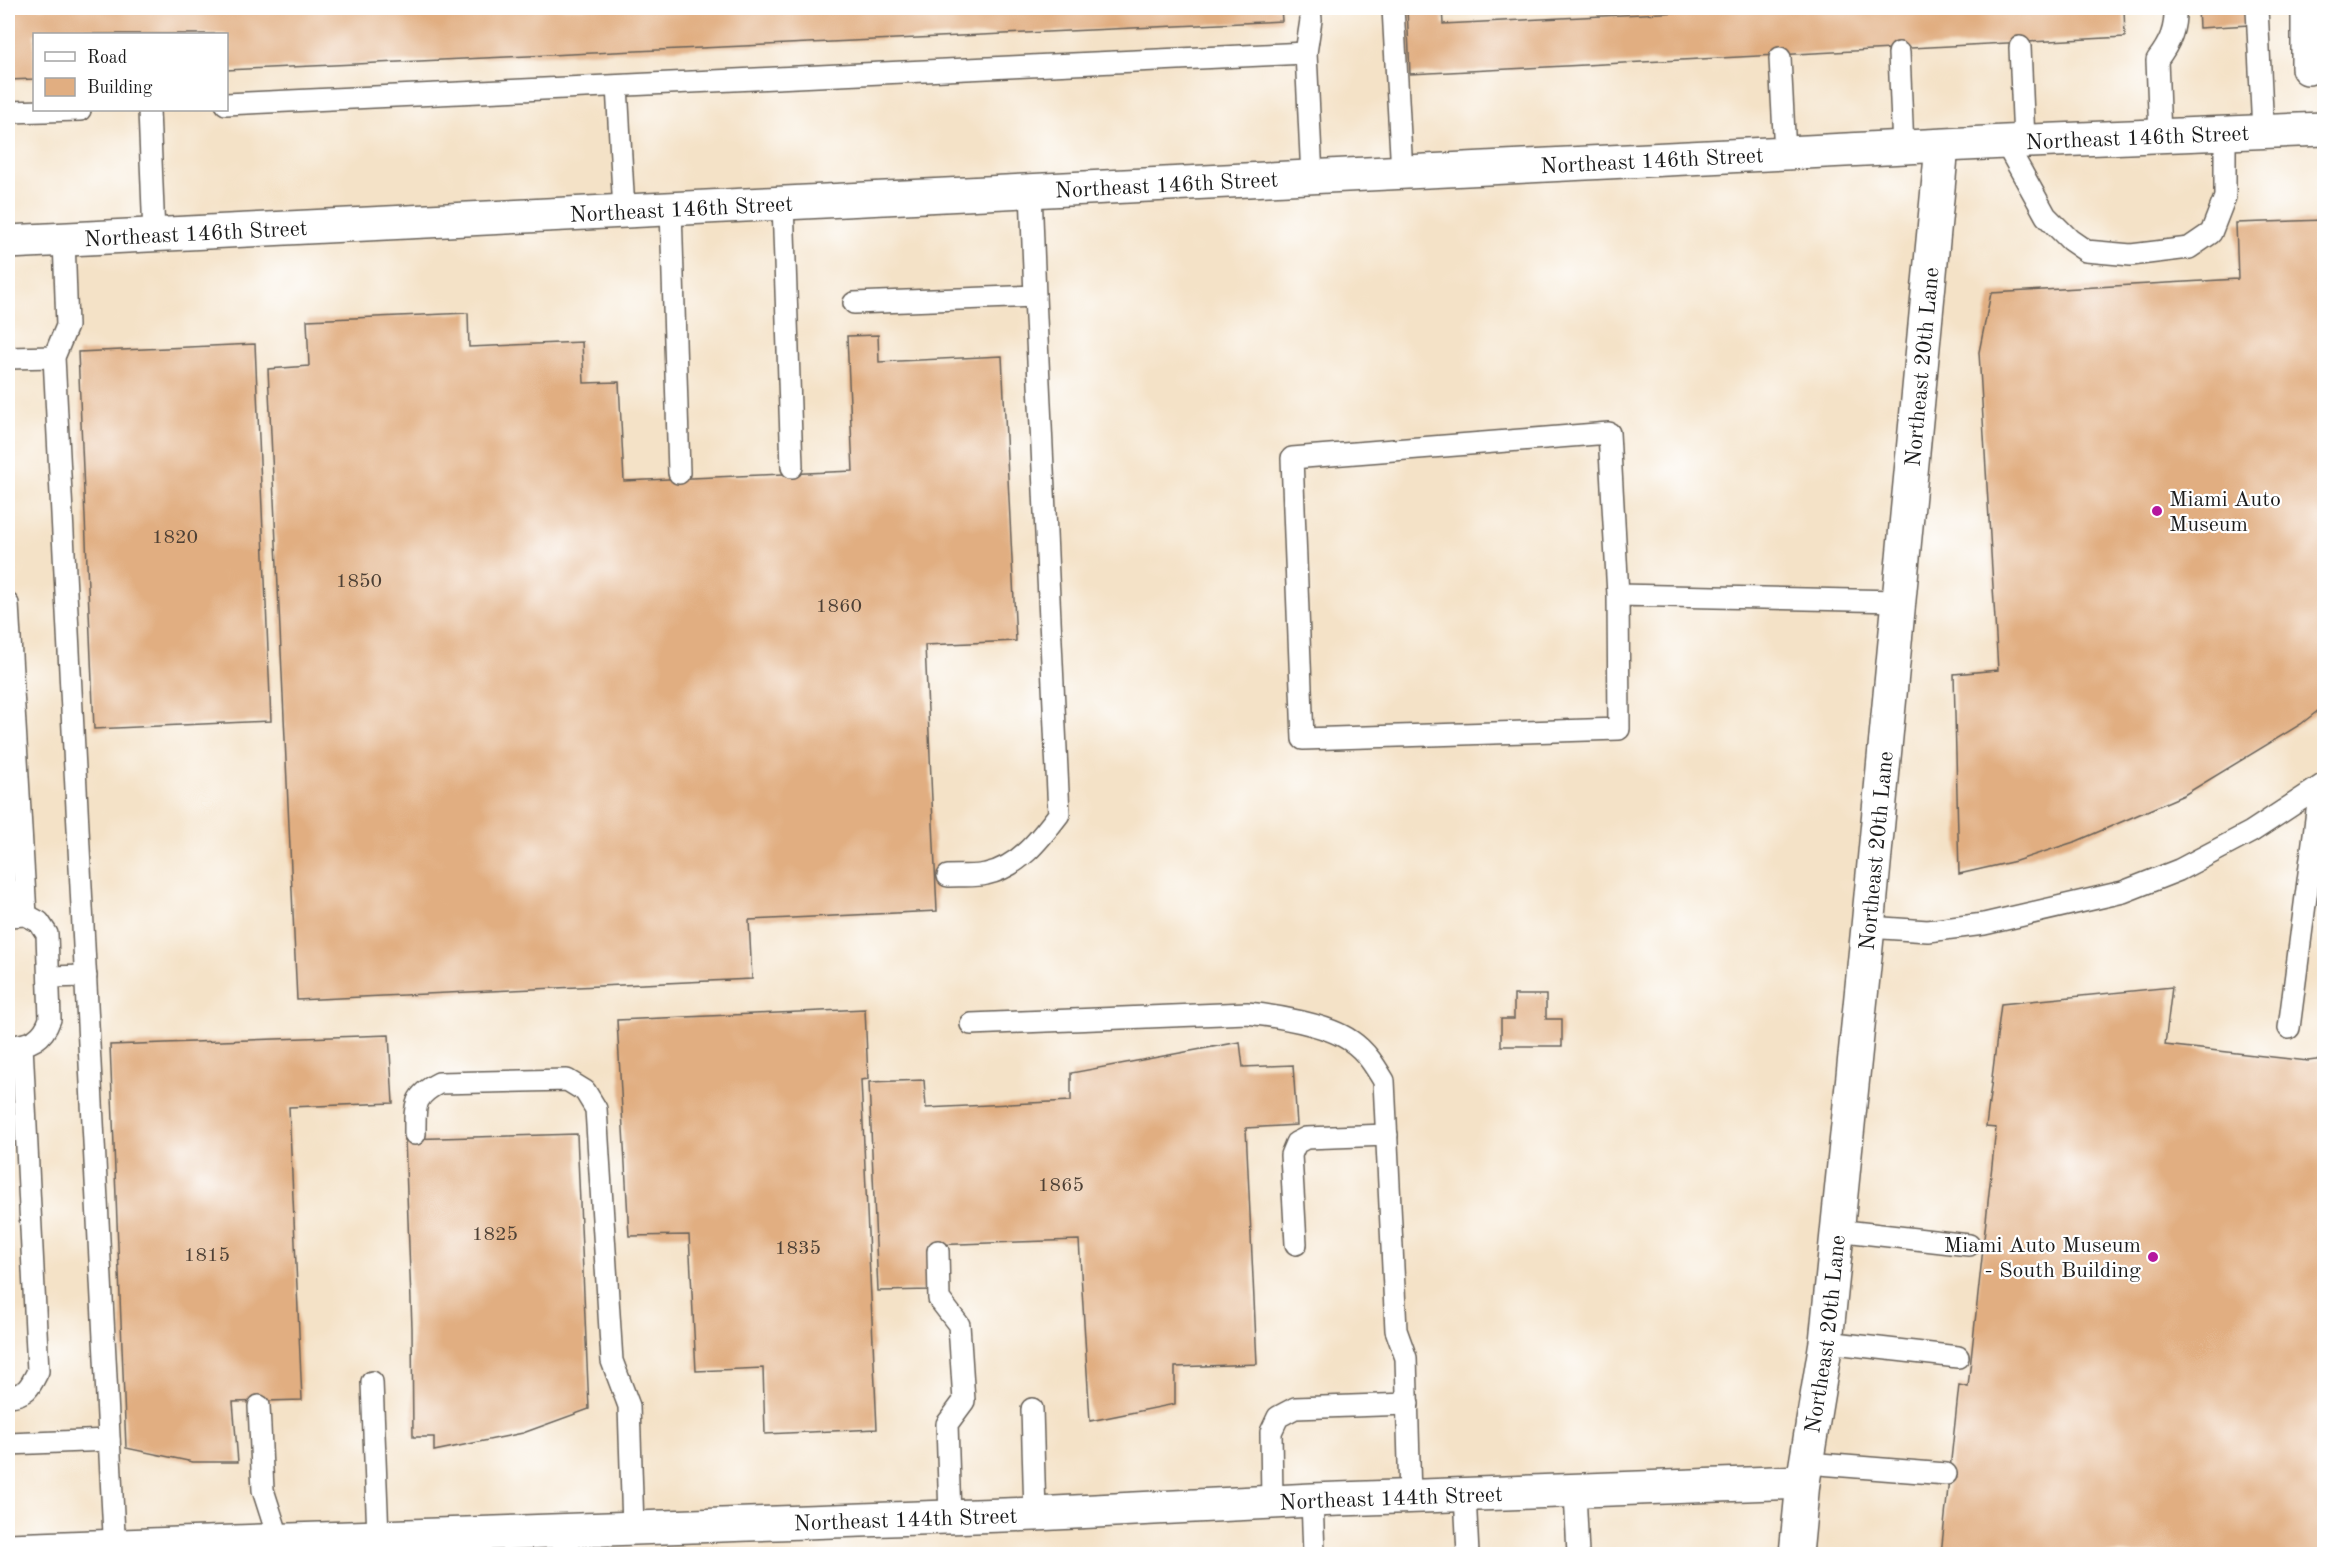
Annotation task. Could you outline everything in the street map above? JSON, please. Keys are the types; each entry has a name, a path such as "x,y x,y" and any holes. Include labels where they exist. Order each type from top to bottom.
{"street":[{"path":"2308,8 2308,68"},
{"name":"Northeast 146th Street","path":"8,242 1785,153 2325,129"},
{"name":"Northeast 20th Lane","path":"1796,1554 1805,1473 1826,1342 1942,146"},
{"name":"Northeast 144th Street","path":"8,1550 280,1547 378,1536 1035,1514 1312,1500 1575,1492 1805,1473"}],"lane":[{"path":"1310,8 1311,20 1306,53 1312,177"},
{"path":"1393,8 1402,172"},
{"path":"2160,136 2157,60 2168,46 2175,25 2175,8"},
{"path":"2257,8 2262,132"},
{"path":"2020,46 2014,142 2046,216 2070,240 2086,251 2131,255 2189,248 2211,233 2225,197 2225,133"},
{"path":"228,104 1306,53"},
{"path":"1899,53 1903,148"},
{"path":"1780,58 1785,153"},
{"path":"617,86 624,211"},
{"path":"8,112 44,111"},
{"path":"149,111 154,235"},
{"path":"948,876 987,874 1017,861 1041,839 1059,814 1031,191"},
{"path":"783,203 792,467"},
{"path":"671,209 679,473"},
{"path":"64,239 68,326 54,357 115,1550"},
{"path":"854,303 1035,296"},
{"path":"8,358 54,357"},
{"path":"1609,433 1618,595 1619,729 1303,739 1292,458 1609,433"},
{"path":"1618,595 1898,600"},
{"path":"8,604 17,915 39,922 47,934 50,1019 45,1031 36,1041 15,1045 38,1371 30,1387 19,1395 8,1396"},
{"path":"1868,927 1928,931 1984,924 2124,892 2179,870 2240,837 2322,786"},
{"path":"2289,1028 2322,786"},
{"path":"49,977 86,976"},
{"path":"970,1024 1247,1013 1279,1016 1328,1030 1351,1040 1370,1058 1384,1081 1396,1330 1406,1358 1410,1497"},
{"path":"415,1134 415,1105 424,1091 440,1083 567,1080 585,1091 596,1110 612,1361 629,1406 633,1527"},
{"path":"1296,1244 1291,1155 1296,1143 1306,1138 1387,1135"},
{"path":"1836,1230 1969,1245"},
{"path":"938,1251 939,1299 959,1325 964,1401 947,1424 951,1517"},
{"path":"1826,1342 1958,1357"},
{"path":"372,1382 378,1536"},
{"path":"1272,1502 1270,1432 1278,1417 1295,1408 1408,1404"},
{"path":"259,1406 263,1490 280,1547"},
{"path":"1032,1409 1035,1514"},
{"path":"8,1444 109,1440"},
{"path":"1805,1473 1946,1474"},
{"path":"1575,1492 1578,1554"},
{"path":"1465,1495 1468,1554"},
{"path":"1312,1500 1314,1554"}],"building":[{"path":"8,8 1281,8 1282,21 228,70 228,33 33,33 33,79 8,80"},
{"path":"1407,8 1442,8 1443,24 1761,8 2124,8 2125,37 1410,74"},
{"path":"2198,8 2248,8 2249,25 2199,28"},
{"name":"Miami Auto Museum","path":"2324,220 2324,706 2301,724 2184,795 2077,841 2016,861 1959,874 1954,674 1998,670 1979,352 1991,293 2238,279 2236,223"},
{"path":"468,313 469,347 582,342 584,383 619,382 624,481 853,471 847,336 878,335 879,362 1002,356 1016,641 925,645 937,911 749,920 752,979 297,1000 268,369 309,366 307,320"},
{"path":"255,344 271,721 94,729 78,352"},
{"name":"Miami Auto Museum - South Building","path":"2172,987 2165,1045 2308,1061 2324,1059 2324,1554 1941,1554 1959,1385 1968,1387 1996,1128 1986,1127 2001,1004"},
{"path":"1514,995 1546,995 1546,1019 1562,1019 1562,1046 1501,1046 1501,1019 1514,1019"},
{"path":"865,1009 868,1079 861,1080 877,1429 765,1434 763,1368 696,1371 689,1235 629,1236 617,1020"},
{"path":"389,1035 393,1103 289,1107 302,1400 233,1402 238,1462 193,1462 126,1448 110,1045"},
{"path":"1240,1042 1243,1067 1293,1065 1297,1125 1246,1128 1257,1364 1175,1367 1175,1404 1090,1421 1079,1240 930,1245 932,1290 878,1291 869,1082 924,1080 926,1108 1071,1101 1071,1073"},
{"path":"577,1134 589,1409 523,1433 434,1451 434,1437 413,1437 412,1328 405,1139"}],"place":[{"name":"Miami Auto Museum","path":"2157,511"},
{"name":"Miami Auto Museum - South Building","path":"2153,1257"}]}
